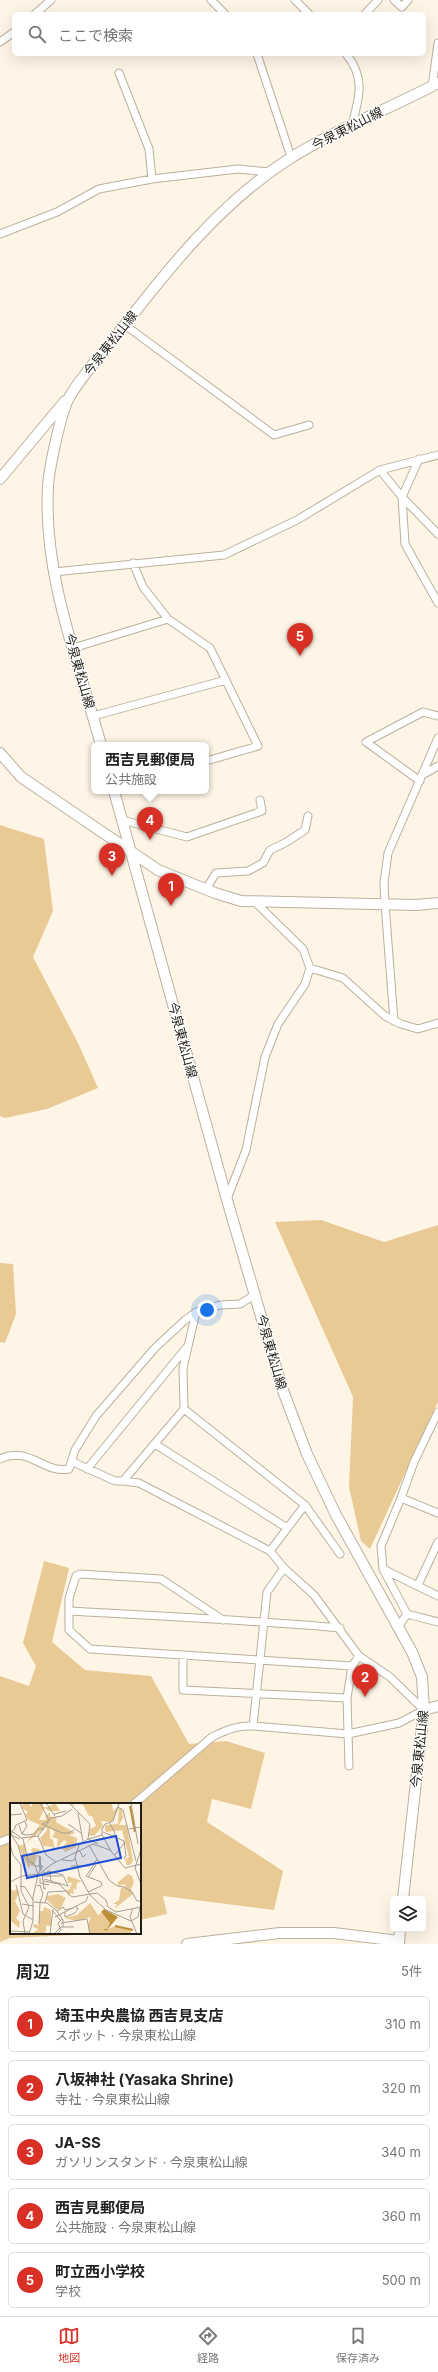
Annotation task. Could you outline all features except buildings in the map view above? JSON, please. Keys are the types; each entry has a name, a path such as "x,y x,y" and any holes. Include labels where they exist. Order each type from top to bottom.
{"main road":[{"name":"今泉東松山線","path":"100,742 73,648 54,572 48,523 48,485 56,442 68,397 125,325 210,224 269,172 291,157 352,125 435,85"},
{"path":"0,480 68,397"},
{"path":"0,753 21,777 158,870 241,901 385,904 438,903"},
{"name":"今泉東松山線","path":"115,794 227,1200 256,1294 282,1388 307,1454 336,1515 412,1652 422,1677 424,1710 403,1896"},
{"path":"424,1710 438,1706"},
{"path":"187,1944 280,1934 318,1933 334,1933 399,1943 400,1932"}],"street":[{"path":"37,12 51,0"},
{"path":"211,0 223,12"},
{"path":"296,0 307,12"},
{"path":"367,12 378,0"},
{"path":"394,0 402,7 408,0"},
{"path":"0,42 12,33"},
{"path":"435,85 438,43"},
{"path":"258,56 291,157"},
{"path":"348,56 354,62 360,92 352,125"},
{"path":"119,74 149,149 152,179"},
{"path":"435,85 438,75"},
{"path":"0,234 57,212 99,189 152,179 238,169 269,172"},
{"path":"125,325 274,435 309,425"},
{"path":"54,572 224,555 297,520 380,470 438,454"},
{"path":"419,459 402,497 405,544 438,603"},
{"path":"380,470 402,497 438,534"},
{"path":"133,564 143,587 168,619 210,648 258,746 209,760"},
{"path":"73,648 168,619"},
{"path":"93,716 226,680"},
{"path":"420,782 366,742 423,712 438,716"},
{"path":"394,1021 384,883 388,853 424,774 438,738"},
{"path":"424,774 438,766"},
{"path":"122,820 187,837 262,811 260,800"},
{"path":"206,889 216,873 248,871 263,863 270,850 285,843 305,830 308,816"},
{"path":"227,1200 246,1150 265,1057 278,1024 305,984 310,968 303,949 254,901"},
{"path":"310,968 343,978 385,1016 394,1021 418,1029 438,1023"},
{"path":"0,1459 27,1456 36,1459 44,1466 63,1470 69,1469 73,1462 76,1450 96,1416 155,1348 196,1312 220,1305 240,1304 256,1294"},
{"path":"123,1482 184,1409 183,1368 196,1312"},
{"path":"87,1469 188,1346"},
{"path":"184,1409 305,1505 340,1554"},
{"path":"438,1412 414,1462 381,1546 383,1569 407,1614 438,1622"},
{"path":"155,1444 287,1528"},
{"path":"73,1462 115,1481 139,1483 270,1551 284,1568 314,1595 340,1628 358,1656 390,1677 424,1710 399,1723 348,1734 242,1725 225,1730 212,1737 135,1803"},
{"path":"401,1498 438,1513"},
{"path":"270,1551 305,1505"},
{"path":"418,1585 438,1542"},
{"path":"253,1726 267,1592 284,1568"},
{"path":"383,1569 438,1596"},
{"path":"223,1620 161,1579 80,1574 76,1576 69,1598 69,1630 90,1649 352,1666"},
{"path":"69,1611 264,1621 340,1628"},
{"path":"398,1627 407,1614"},
{"path":"183,1655 184,1690 347,1698"},
{"path":"348,1766 347,1698 352,1666 358,1656"},
{"path":"0,1842 10,1838"}],"shaded area":[{"path":"0,825 44,839 53,911 33,957 78,1043 98,1088 47,1109 5,1118 0,1116"},
{"path":"321,1220 384,1242 438,1225 438,1402 370,1549 361,1541 349,1487 353,1397 275,1222"},
{"path":"0,1263 13,1264 16,1314 5,1343 0,1342"},
{"path":"44,1561 69,1568 52,1642 85,1670 151,1676 189,1744 226,1741 265,1753 251,1809 212,1799 207,1822 283,1871 274,1910 163,1896 167,1914 141,1920 141,1803 10,1803 10,1934 80,1934 10,1938 0,1942 0,1676 29,1686 36,1666 23,1643"}],"place":[{"name":"町立西小学校","path":"300,656"},
{"name":"西吉見郵便局","path":"150,840"},
{"name":"JA-SS","path":"112,876"},
{"name":"埼玉中央農協 西吉見支店","path":"171,906"},
{"name":"八坂神社 (Yasaka Shrine)","path":"365,1697"}]}
